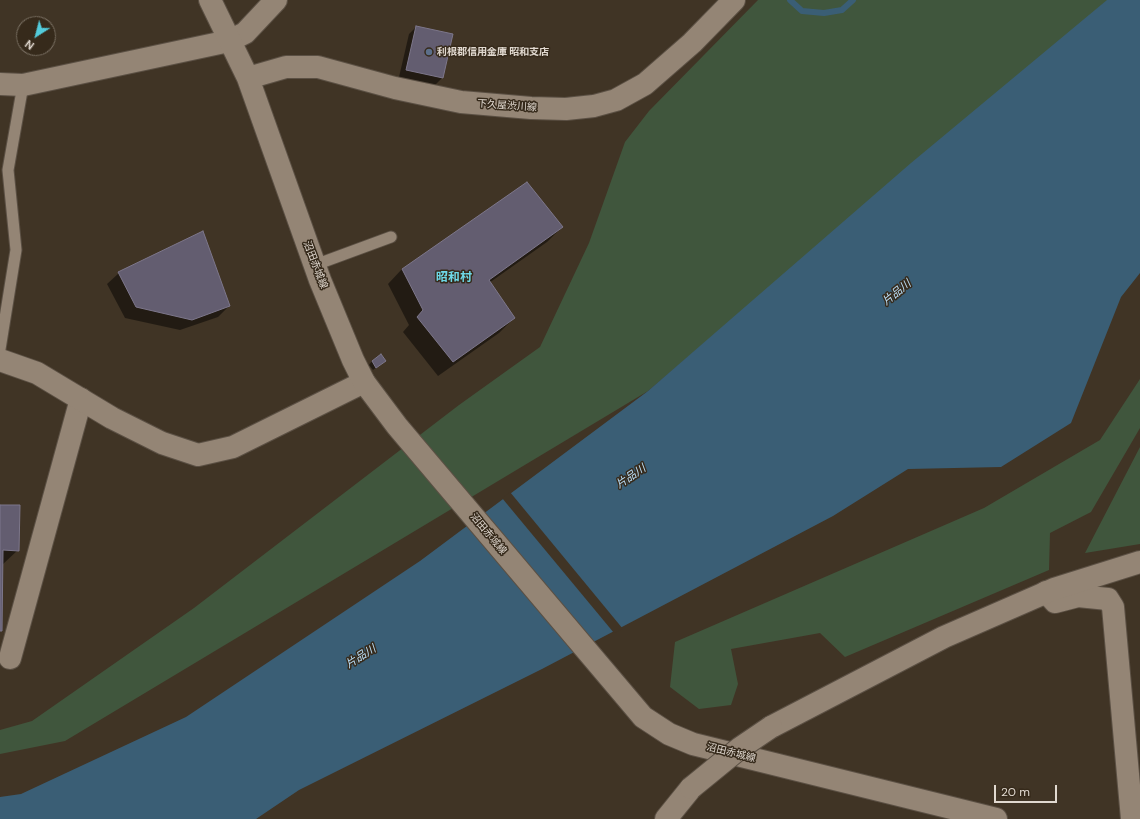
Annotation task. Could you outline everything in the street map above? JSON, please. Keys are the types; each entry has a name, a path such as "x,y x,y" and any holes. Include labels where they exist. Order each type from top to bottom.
{"street":[{"name":"沼田赤城線","path":"210,0 248,78 315,265 353,360 364,382 397,426 643,717 669,734 693,744 996,819"},
{"path":"0,84 23,85 229,41 245,33 276,0"},
{"name":"下久屋渋川線","path":"248,78 286,68 318,67 396,88 461,102 531,108 566,109 594,106 616,100 645,84 692,43 734,0"},
{"path":"0,360 37,372 112,418 162,443 198,455 233,447 364,382"},
{"path":"10,658 81,399"},
{"path":"666,819 691,788 725,759 771,727 944,637 1046,592 1140,562"},
{"path":"1046,592 1055,602 1078,596 1108,599 1112,607 1132,731 1132,819"}],"lane":[{"path":"0,349 16,250 8,170 23,85"},
{"path":"315,265 391,237"}],"green space":[{"path":"758,0 1108,0 648,391 65,741 0,754 0,730 32,721 194,608 459,405 540,347 589,243 625,142 649,111"},
{"path":"1140,379 1140,428 1091,512 1050,533 1049,570 845,657 820,633 731,649 738,684 731,705 699,709 670,687 675,642 984,508 1100,440"},
{"path":"1140,447 1140,544 1085,553"}],"water":[{"name":"片品川","path":"1107,0 1140,0 1140,273 1121,297 1071,423 1001,467 908,469 833,516 542,669 299,790 256,819 0,819 0,797 21,794 186,717 420,561 648,391 911,163"}],"pier":[{"path":"510,492 623,629 614,633 502,498"}],"building":[{"name":"利根郡信用金庫 昭和支店","path":"416,26 453,34 443,78 406,70"},
{"path":"527,182 563,227 489,280 515,318 453,362 417,317 423,310 402,269"},
{"path":"203,231 230,306 192,320 136,307 118,272"},
{"path":"381,354 386,361 376,368 372,361"},
{"path":"0,505 20,505 19,551 3,550 2,631 0,631"}],"waterway":[{"path":"790,0 802,11 824,13 842,10 853,0"}],"place":[{"name":"利根郡信用金庫 昭和支店","path":"429,52"}],"district":[{"name":"昭和村","path":"454,278"}]}
